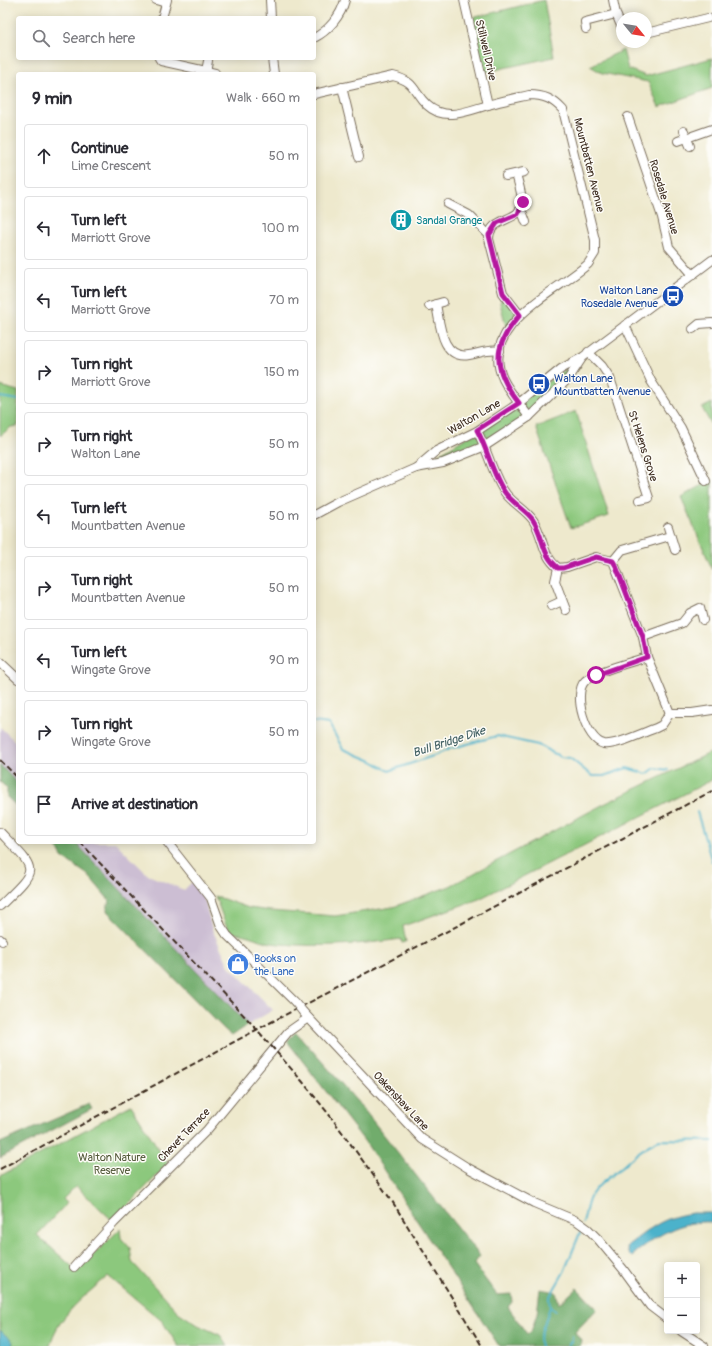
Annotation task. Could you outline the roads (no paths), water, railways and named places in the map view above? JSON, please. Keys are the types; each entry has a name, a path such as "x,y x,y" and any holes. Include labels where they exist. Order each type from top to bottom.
{"street":[{"path":"156,0 166,1 162,16"},
{"path":"270,0 271,16"},
{"path":"316,37 331,26 340,12 345,0"},
{"name":"Stillwell Drive","path":"464,0 488,105"},
{"path":"586,29 585,22 616,14 613,0"},
{"path":"652,31 705,18 701,10"},
{"path":"160,60 161,62 210,72"},
{"path":"272,60 274,72"},
{"path":"206,71 208,61"},
{"name":"Mountbatten Avenue","path":"316,94 393,76 404,79 414,86 427,105 437,112 448,114 462,113 530,95 541,95 556,102 563,110 595,240 595,253 588,264 520,315 507,330 500,351 499,364 502,378 529,417"},
{"path":"342,87 355,153"},
{"name":"Rosedale Avenue","path":"628,116 662,216 668,247 693,275"},
{"path":"678,141 712,129"},
{"path":"489,235 497,223 520,211 523,202 520,173 506,176"},
{"path":"448,204 469,215 489,235 503,293 520,315"},
{"path":"520,211 526,222"},
{"name":"Walton Lane","path":"416,468 436,451 477,430 519,403 561,369 586,354 712,260"},
{"path":"436,304 445,344 451,352 464,356 489,350 500,351"},
{"path":"694,329 699,324 712,323"},
{"path":"625,325 651,381 680,428 706,481"},
{"name":"Walton Lane","path":"316,514 338,502 416,468 443,463 485,446 529,417 569,378 586,354"},
{"name":"St Helens Grove","path":"586,354 602,366 610,378 649,498 640,500"},
{"path":"477,430 485,446 500,485 507,495 533,521 546,556 558,568"},
{"path":"668,527 675,550"},
{"path":"613,561 622,550 670,536"},
{"path":"558,568 567,567 596,557 613,561"},
{"path":"613,561 643,637 647,657 670,713"},
{"path":"558,568 556,581 566,610"},
{"path":"551,606 562,601"},
{"path":"643,637 682,623 695,609 700,608 703,620"},
{"path":"647,657 596,675 584,682 579,694 579,701 590,734 598,742 610,744 662,725 670,713"},
{"path":"0,662 16,677"},
{"path":"670,713 692,713 712,710"},
{"path":"0,832 26,860 30,871 29,877 24,883 0,906"},
{"name":"Oakenshaw Lane","path":"169,844 208,893 214,904 221,926 227,935 295,1002 305,1015 422,1139 433,1148 534,1203 579,1223 586,1228 598,1239 623,1269 650,1306 664,1317"},
{"name":"Chevet Terrace","path":"74,1267 114,1223 207,1130 288,1032 305,1015"},
{"path":"686,1334 704,1346"}],"water":[{"path":"693,1213 712,1213 712,1222 700,1222 679,1227 659,1236 632,1256 629,1255 627,1248 628,1245 651,1228 674,1217"},
{"path":"0,1330 13,1342 12,1346 0,1346"}],"waterway":[{"name":"Bull Bridge Dike","path":"0,397 16,400"},
{"name":"Bull Bridge Dike","path":"316,722 329,724 343,749 372,761 389,771 449,749 497,736 538,745 561,757 570,758 592,776 604,776 627,768 647,774 655,768 668,770"},
{"name":"Bull Bridge Dike","path":"697,812 712,862"},
{"path":"583,1223 588,1201 595,1189 636,1154 649,1145 659,1140 712,1141"},
{"path":"541,1346 539,1339 550,1307 549,1298 564,1272 582,1228"},
{"path":"550,1307 556,1311"},
{"path":"568,1346 572,1340 572,1336"}],"railway":[{"path":"0,760 16,776"},
{"path":"0,1169 256,1030 459,925 712,791"},
{"path":"82,844 251,1023 302,1081 331,1117 392,1201 482,1346"}],"place":[{"name":"Sandal Grange","path":"401,220"},
{"name":"Walton Lane Rosedale Avenue","path":"673,296"},
{"name":"Walton Lane Mountbatten Avenue","path":"539,384"},
{"name":"Books on the Lane","path":"238,964"}],"park label":[{"name":"Walton Nature Reserve","path":"112,1163"}]}
